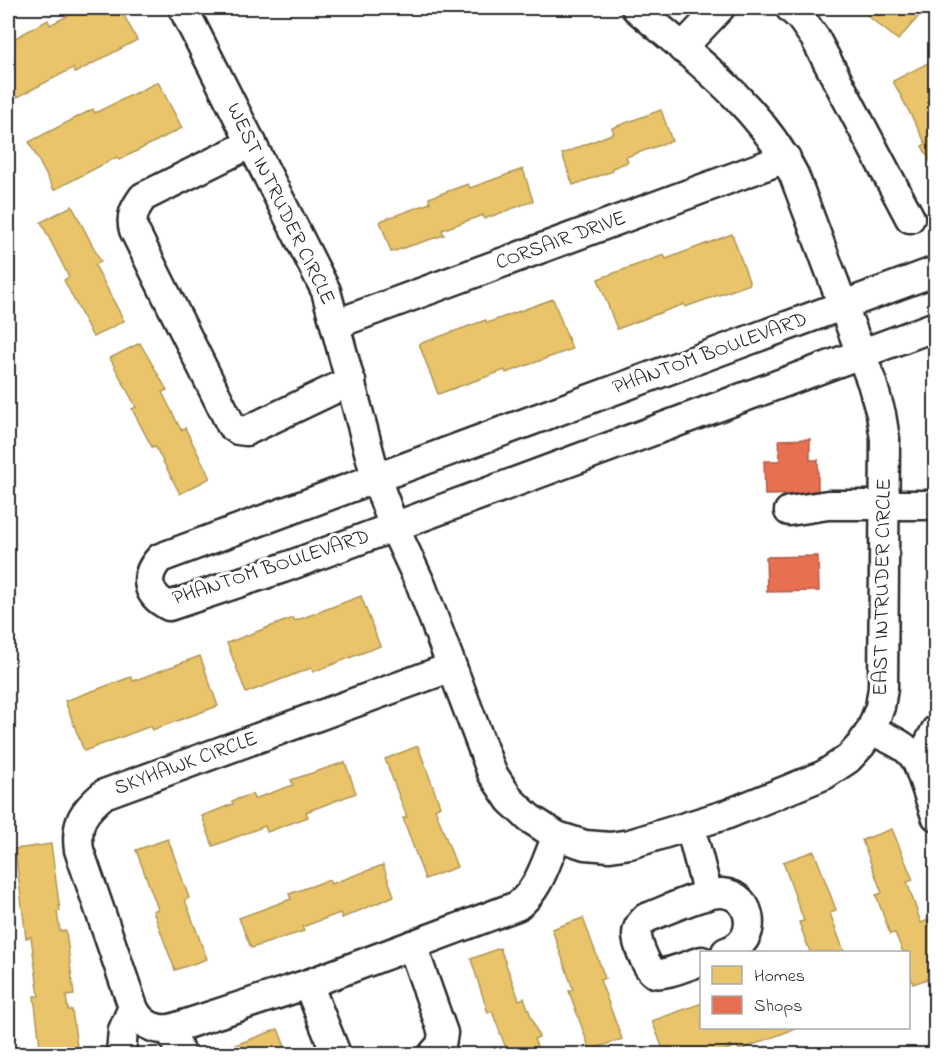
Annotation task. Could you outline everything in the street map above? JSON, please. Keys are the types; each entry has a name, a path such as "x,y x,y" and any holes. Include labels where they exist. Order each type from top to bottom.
{"street":[{"name":"WEST INTRUDER CIRCLE","path":"183,8 326,291 375,478"},
{"path":"636,8 745,104 768,131 794,175 843,305"},
{"path":"682,48 720,8"},
{"path":"790,8 800,17 815,38 910,218"},
{"path":"252,143 143,197 134,209 132,223 134,230 231,424 238,430 246,431 351,381"},
{"name":"CORSAIR DRIVE","path":"336,324 786,158"},
{"name":"PHANTOM BOULEVARD","path":"936,271 160,558 152,566 148,577 150,589 158,601 169,606 283,568 936,326"},
{"name":"EAST INTRUDER CIRCLE","path":"375,478 394,527 421,585 492,773 516,806 529,818 557,836 585,845 610,847 630,844 729,814 824,775 848,759 871,730 880,707 883,688 885,439 881,414 843,305"},
{"path":"789,511 828,505 936,505"},
{"name":"SKYHAWK CIRCLE","path":"452,667 104,794 90,806 81,820 77,835 79,850 137,1017 150,1028 175,1042 308,984 517,906 535,888 557,836"},
{"path":"871,730 906,747 915,756 936,816"},
{"path":"918,764 936,730"},
{"path":"690,826 708,895"},
{"path":"700,962 656,974 648,969 637,936 639,926 646,918 708,895 723,893 735,897 744,905 749,917 747,934 742,944 730,951"},
{"path":"412,945 443,1033 441,1045 433,1054"},
{"path":"308,984 336,1054"},
{"path":"121,1054 123,1030 133,1007"}],"building: Homes":[{"path":"83,8 120,8 137,40 75,73 73,68 10,101 8,96 8,42 48,20 50,25"},
{"path":"858,8 910,8 919,16 898,40"},
{"path":"936,59 936,172 922,146 926,144 893,81"},
{"path":"158,82 182,128 119,160 117,157 54,190 29,142 93,109 95,113"},
{"path":"661,110 672,141 626,157 628,162 612,168 613,171 573,185 562,154 614,133 612,128"},
{"path":"523,169 533,201 484,219 483,215 442,230 444,235 391,252 380,221 430,203 429,198 468,184 470,188"},
{"path":"72,206 101,262 95,265 124,321 93,337 64,280 69,277 41,222"},
{"path":"732,234 750,284 685,307 684,304 617,329 598,279 664,255 666,259"},
{"path":"553,299 572,349 438,394 419,344"},
{"path":"140,343 167,390 162,392 181,430 185,428 210,478 180,494 155,446 152,447 132,409 136,407 110,358"},
{"path":"361,596 380,646 313,672 311,668 246,693 227,643"},
{"path":"200,656 218,706 152,730 151,726 84,751 65,701 131,677 133,681"},
{"path":"418,746 440,806 435,809 457,867 425,879 403,818 407,817 385,759"},
{"path":"345,762 356,793 306,812 308,817 267,832 265,826 213,846 202,816 233,804 232,801 252,794 254,799 293,785 291,780"},
{"path":"892,829 913,880 907,882 921,923 928,920 936,945 936,976 913,984 910,975 910,951 903,951 895,933 890,934 876,895 882,893 862,840"},
{"path":"168,839 189,898 185,900 207,959 175,970 153,911 158,909 136,850"},
{"path":"51,844 60,911 57,912 60,931 66,931 74,995 66,996 68,1010 72,1010 78,1054 41,1054 34,996 39,996 31,937 26,938 15,849"},
{"path":"814,851 836,910 830,913 844,951 810,951 799,922 804,921 783,862"},
{"path":"383,865 394,896 342,918 340,913 302,927 304,931 251,948 239,918 291,899 289,894 329,880 331,884"},
{"path":"583,918 605,978 600,980 622,1039 590,1050 569,991 573,989 552,929"},
{"path":"500,948 519,1000 524,998 539,1037 534,1039 540,1054 502,1053 507,1051 492,1011 488,1013 471,959"},
{"path":"700,1004 700,1029 794,1029 739,1050 737,1046 714,1054 665,1054 652,1021"},
{"path":"278,1029 288,1054 232,1054 230,1047"}],"building: Shops":[{"path":"810,439 810,460 818,460 818,494 765,495 764,461 780,461 779,440"},
{"path":"818,556 819,591 767,592 766,557"}]}
